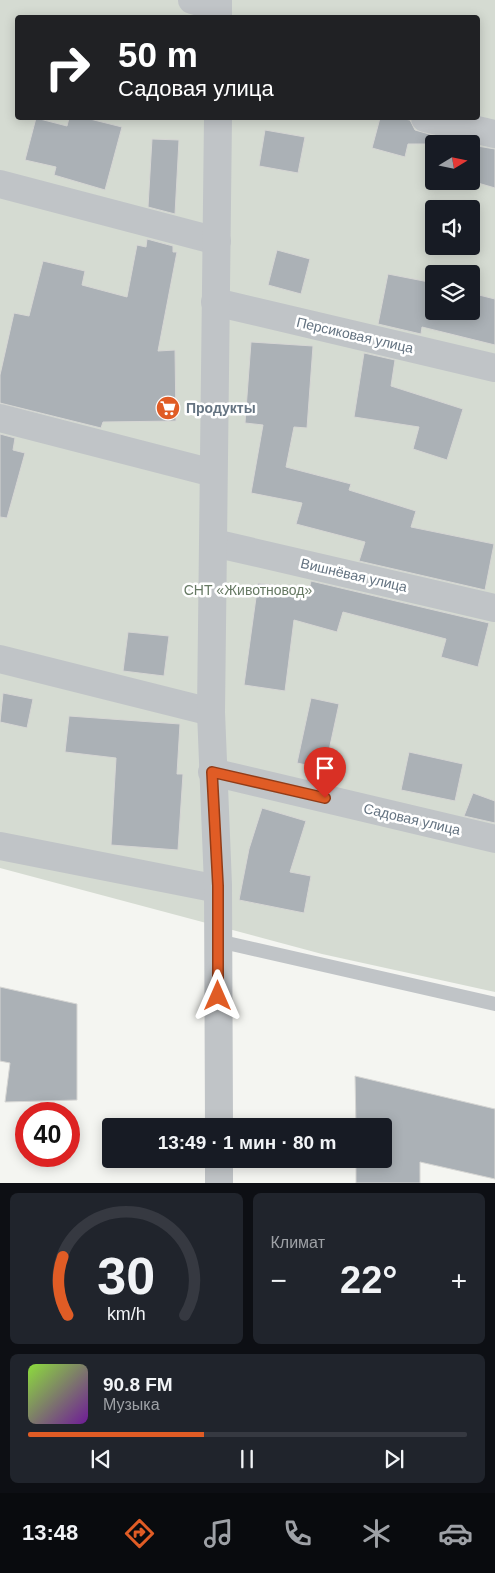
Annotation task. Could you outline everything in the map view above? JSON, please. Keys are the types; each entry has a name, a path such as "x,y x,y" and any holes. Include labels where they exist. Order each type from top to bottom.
{"street":[{"path":"192,0 218,8"},
{"path":"218,120 211,712 213,939 219,1118"},
{"path":"434,120 495,134"},
{"path":"0,184 216,241"},
{"name":"Персиковая улица","path":"215,302 495,368"},
{"path":"0,418 213,473"},
{"name":"Вишнёвая улица","path":"214,543 495,608"},
{"path":"0,659 211,712"},
{"path":"209,1118 213,939 208,887 212,772"},
{"name":"Садовая улица","path":"212,772 495,839"},
{"path":"0,846 208,887"},
{"path":"209,1168 209,1183"},
{"path":"219,1168 219,1183"}],"lane":[{"path":"213,939 495,1004"}],"green space":[{"name":"СНТ «Животновод»","path":"0,0 495,0 495,992 322,954 0,868"}],"building":[{"path":"35,120 44,120 67,126 68,120 94,120 122,127 105,190 54,175 56,167 25,160"},
{"path":"379,120 410,120 415,130 433,135 425,135 425,144 408,144 405,157 372,148"},
{"path":"265,130 305,137 298,173 259,166"},
{"path":"152,139 179,140 175,214 148,207"},
{"path":"480,146 495,149 495,188 480,184"},
{"path":"147,239 173,246 173,252 177,252 158,351 175,350 176,421 103,422 101,428 0,403 0,375 14,313 29,316 43,261 85,271 82,285 127,297 137,245 146,247"},
{"path":"277,250 310,259 301,294 268,285"},
{"path":"388,274 425,281 425,320 480,320 480,295 495,299 495,345 422,327 421,334 378,324"},
{"path":"251,342 313,346 307,428 294,427 286,467 351,484 349,490 416,511 411,527 494,544 485,590 359,561 365,542 296,524 302,503 251,493 263,425 245,423"},
{"path":"364,353 395,360 391,386 463,409 447,460 413,449 419,427 354,417"},
{"path":"0,434 15,438 13,450 25,453 7,518 0,517"},
{"path":"311,581 489,623 478,667 441,657 446,639 343,612 337,632 294,620 285,691 244,685 258,583 309,590"},
{"path":"128,632 169,636 164,676 123,671"},
{"path":"3,693 33,699 27,728 0,722"},
{"path":"311,698 339,704 325,769 297,763"},
{"path":"69,716 180,724 177,774 183,774 178,850 111,845 116,758 65,752"},
{"path":"409,752 463,764 455,801 401,790"},
{"path":"473,793 495,801 495,823 464,816"},
{"path":"262,808 306,821 290,872 311,876 304,913 239,900 249,849"},
{"path":"0,987 77,1004 77,1100 5,1102 10,1063 0,1061"},
{"path":"355,1076 495,1109 495,1179 420,1162 420,1183 356,1183 356,1168 392,1168 392,1118 356,1118"}],"place":[{"name":"Продукты","path":"168,408"}],"route":[{"path":"218,996 218,886 212,772 325,798"}]}
